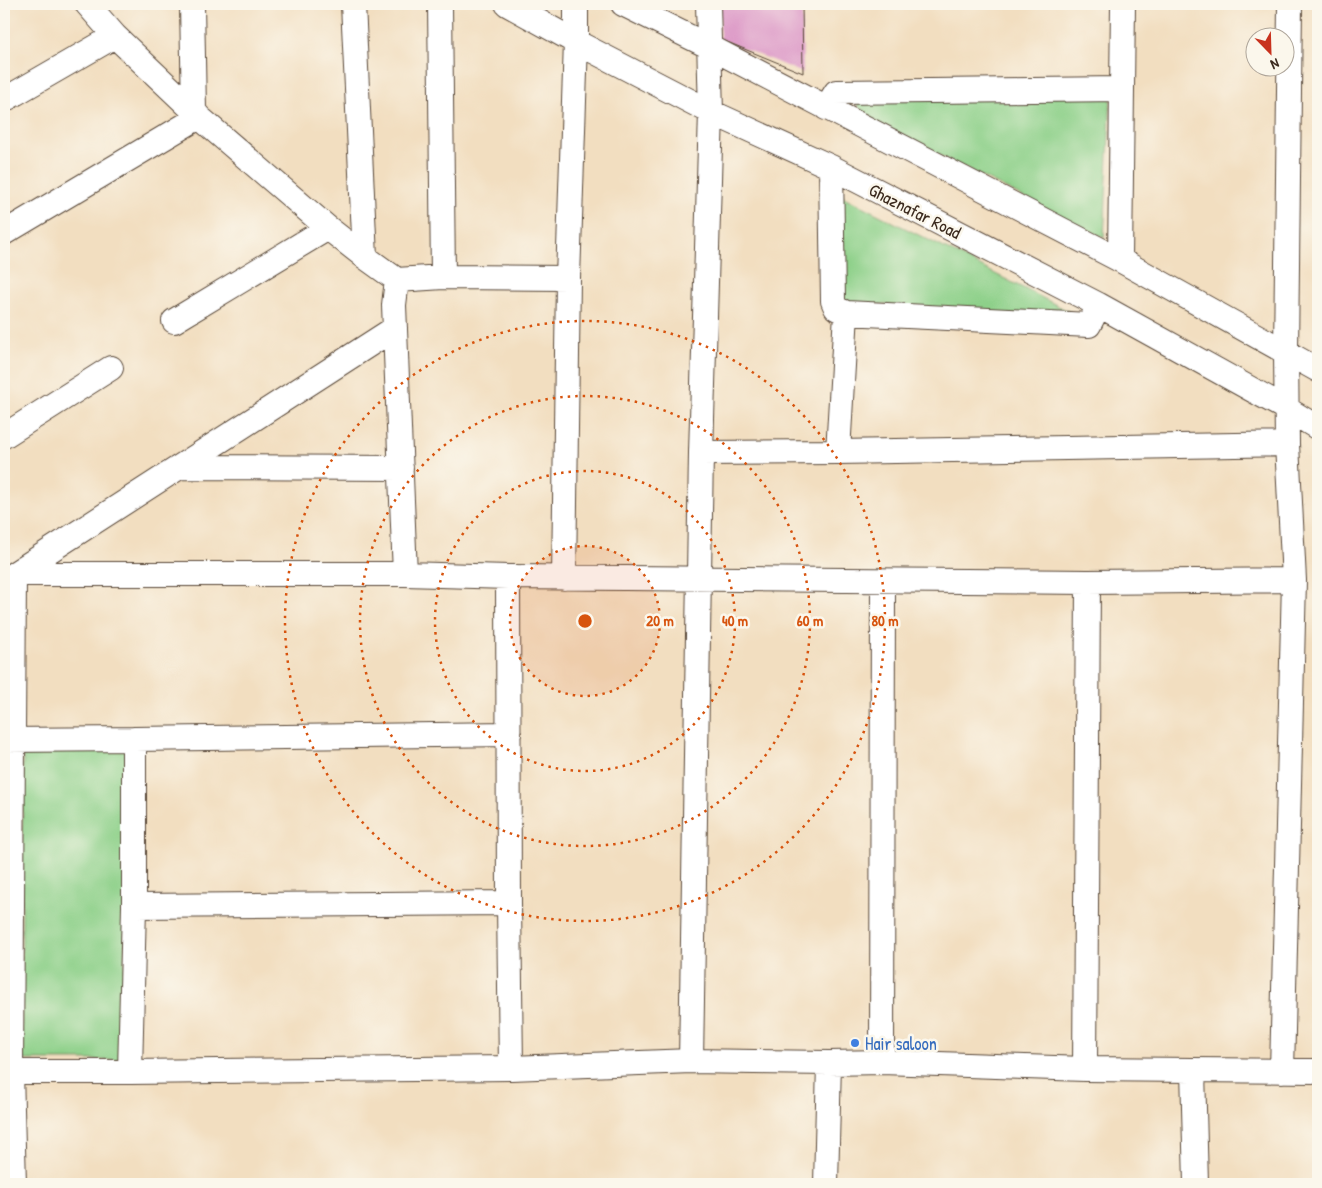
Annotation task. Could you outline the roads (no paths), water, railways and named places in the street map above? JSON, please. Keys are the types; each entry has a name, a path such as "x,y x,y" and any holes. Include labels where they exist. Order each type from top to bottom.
{"street":[{"path":"87,4 115,36 197,114 328,228 397,280 443,277 568,278"},
{"path":"192,4 197,114"},
{"path":"353,4 364,257"},
{"path":"440,4 443,277"},
{"name":"Ghaznafar Road","path":"508,4 576,42 711,112 831,167 1099,306 1287,409 1318,428"},
{"path":"564,578 568,278 576,4"},
{"path":"623,4 708,46 1120,260 1318,370"},
{"path":"692,1061 698,579 711,112 708,4"},
{"path":"1120,260 1123,4"},
{"path":"1282,1071 1294,580 1287,444 1286,352 1290,4"},
{"path":"4,100 115,36"},
{"path":"826,108 836,92 1122,88"},
{"path":"4,233 197,114"},
{"path":"831,167 833,301 836,308 846,313 1090,325 1099,306"},
{"path":"174,320 328,228"},
{"path":"397,280 394,305 405,574"},
{"path":"838,452 846,313"},
{"path":"9,577 395,328"},
{"path":"4,436 111,368"},
{"path":"701,453 1287,444"},
{"path":"180,466 401,468"},
{"path":"9,577 405,574 508,578 883,581 1294,580"},
{"path":"9,577 7,1072 14,1184"},
{"path":"508,578 511,1068"},
{"path":"882,1062 883,581"},
{"path":"1086,1068 1088,582"},
{"path":"9,740 509,734"},
{"path":"130,1072 134,906 134,739"},
{"path":"134,906 509,904"},
{"path":"7,1072 511,1068 692,1061 882,1062 1086,1068 1318,1071"},
{"path":"826,1184 829,1063"},
{"path":"1193,1070 1196,1184"}],"place":[{"name":"Hair saloon","path":"855,1043"}]}
